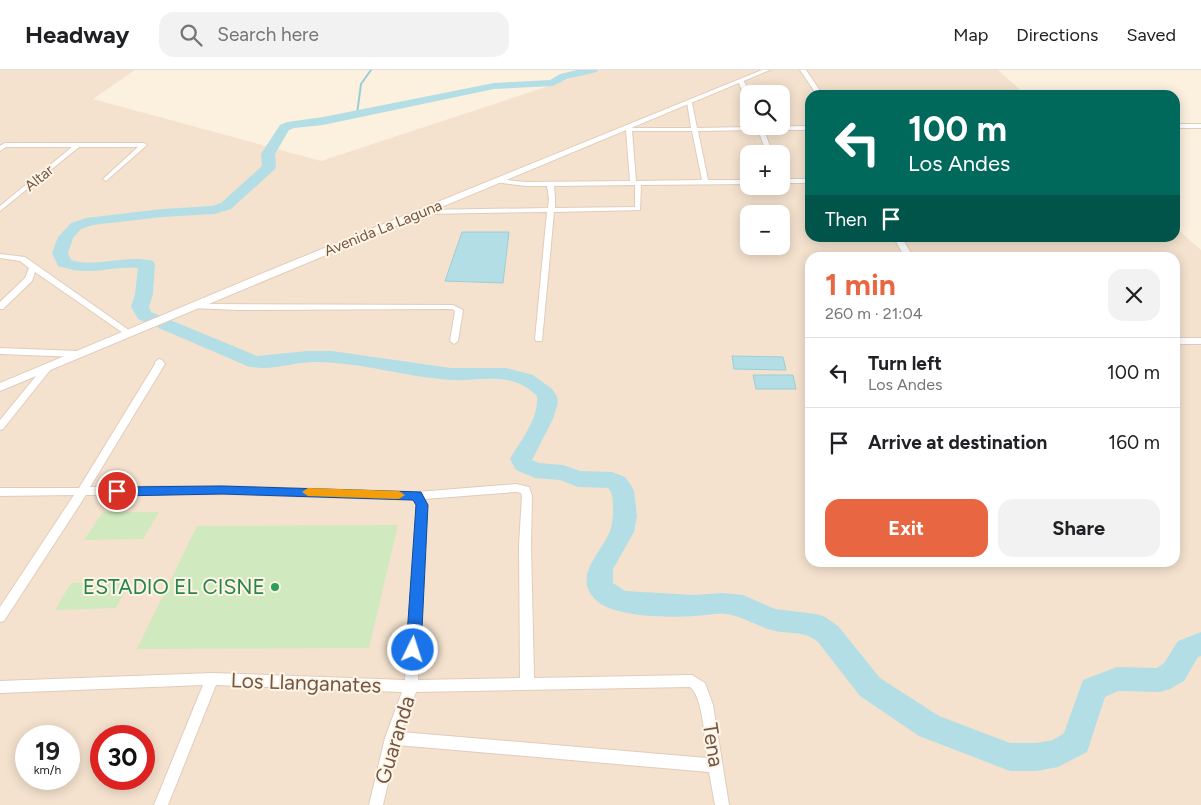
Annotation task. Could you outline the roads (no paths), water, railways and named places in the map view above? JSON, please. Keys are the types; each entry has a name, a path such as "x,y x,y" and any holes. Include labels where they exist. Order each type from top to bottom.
{"street":[{"name":"Avenida La Laguna","path":"0,387 767,70"},
{"path":"803,70 817,90"},
{"path":"741,80 743,85"},
{"path":"689,103 705,181"},
{"path":"1180,126 1201,126"},
{"path":"422,212 638,209 636,183 627,129 740,127"},
{"path":"790,128 805,128"},
{"path":"2,147 144,145 106,179"},
{"name":"Altar","path":"0,209 77,146"},
{"path":"790,181 805,180"},
{"path":"497,181 526,184 740,182"},
{"path":"539,339 552,198 550,184"},
{"path":"0,256 22,259 129,333"},
{"path":"0,307 29,279 33,268"},
{"path":"193,306 237,308 453,307 459,310 454,341"},
{"path":"1180,341 1201,341"},
{"path":"0,351 78,354"},
{"path":"0,617 82,492 160,364 159,362"},
{"path":"0,427 48,367"},
{"path":"0,492 222,490 417,496 516,488 526,492 527,683"},
{"name":"Guaranda","path":"376,805 392,738 411,686 422,505 417,496"},
{"path":"161,805 212,679"},
{"name":"Los Llanganates","path":"0,687 96,685 212,679 411,686 692,681 700,687"},
{"name":"Tena","path":"700,687 706,705 722,805"},
{"path":"392,738 716,766"}],"water":[{"path":"462,232 509,232 503,283 445,281"},
{"path":"732,356 783,357 786,370 734,369"},
{"path":"753,375 793,375 796,389 756,389"}],"waterway":[{"path":"357,114 361,84 371,70"},
{"path":"593,70 564,76 553,83 494,86 323,121 291,125 284,128 268,154 269,167 226,206 214,210 162,213 91,221 76,226 66,237 60,253 64,263 86,268 136,262 147,264 144,294 140,307 144,315 254,362 307,356 349,358 451,374 487,373 515,375 529,381 545,393 548,403 543,419 521,459 524,465 535,470 563,473 578,479 612,480 623,491 625,516 622,532 600,569 600,585 607,594 620,601 639,604 694,606 722,603 743,606 759,615 775,620 816,625 828,634 870,687 929,726 1010,757 1037,757 1058,753 1076,742 1093,689 1117,679 1160,680 1174,672 1188,649 1201,643"}],"place":[{"name":"ESTADIO EL CISNE","path":"275,587"}]}
